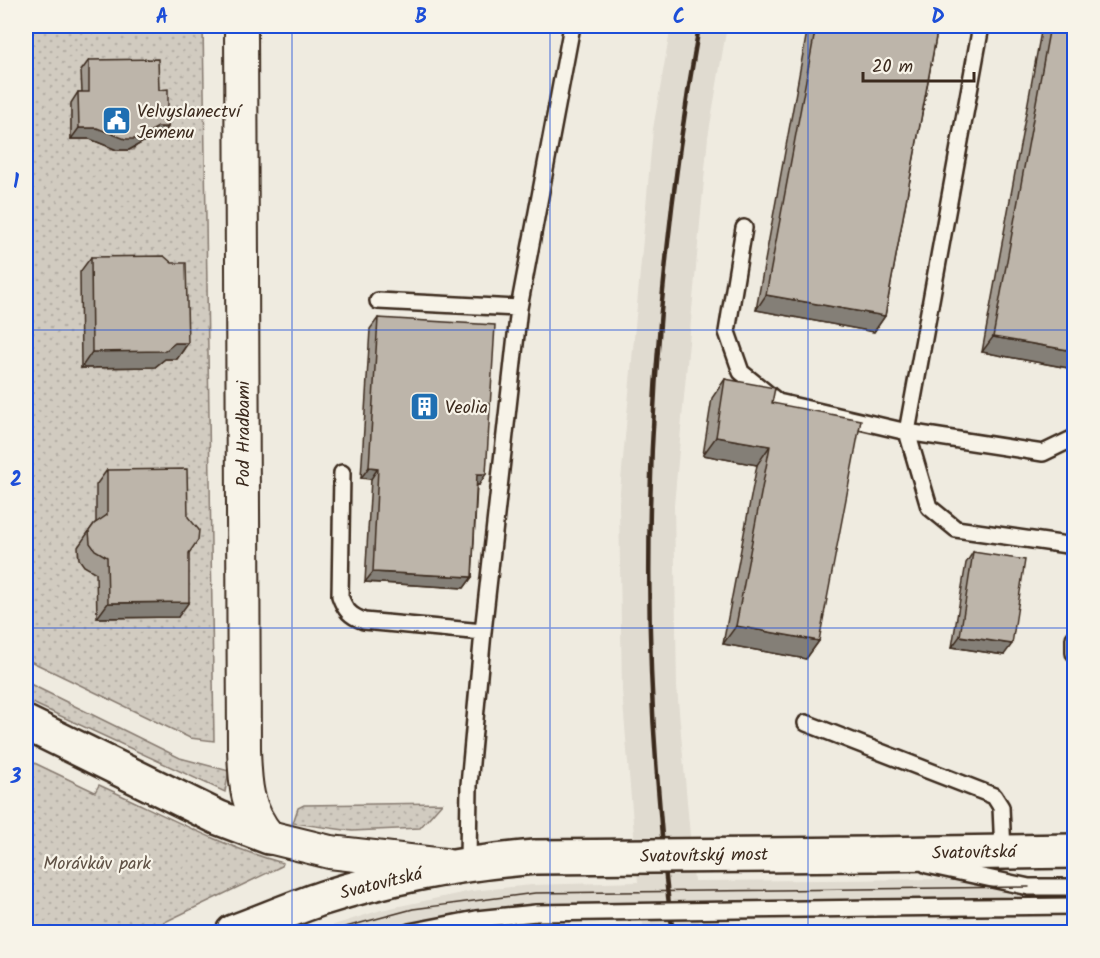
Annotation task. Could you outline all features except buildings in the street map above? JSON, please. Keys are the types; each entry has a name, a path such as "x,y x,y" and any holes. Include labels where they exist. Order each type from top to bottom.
{"main road":[{"path":"26,723 219,818 269,837"},
{"name":"Svatovítská","path":"873,854 1074,851"},
{"name":"Svatovítský most","path":"535,857 873,854"},
{"name":"Svatovítská","path":"233,933 321,899 461,864 535,857"}],"street":[{"name":"Pod Hradbami","path":"241,26 245,785 252,813 269,837"},
{"path":"269,837 330,852 461,864"}],"lane":[{"path":"461,864 483,632 519,308 572,26"},
{"path":"981,26 907,432 929,507 956,529 1074,546"},
{"path":"744,228 727,332 741,372 778,402 907,432 1044,453 1074,438"},
{"path":"378,301 519,308"},
{"path":"342,472 340,596 352,617 364,621 483,632"},
{"path":"1074,638 1074,653"},
{"path":"806,723 994,796 1001,807 1003,852"},
{"path":"873,854 1029,887 1074,887"},
{"path":"409,933 476,919 536,913 1074,906"}],"shaded area":[{"path":"671,26 727,26 708,137 674,505 677,688 694,881 1074,878 1074,914 699,918 701,932 644,932 642,919 532,921 447,932 312,932 381,910 471,891 532,885 638,882 622,691 619,503 653,129"}],"green space":[{"path":"26,26 203,26 214,741 190,738 26,659","holes":["82,103 137,145 133,150 111,150 107,146 107,139 71,139 71,104","96,534 96,570 84,566 78,556 79,545"]},
{"path":"26,682 180,758 229,771 225,792 26,700"},
{"name":"Morávkův park","path":"26,759 95,792 99,785 212,838 283,863 282,866 144,932 26,932"},
{"path":"442,803 420,828 352,831 293,823 298,808 304,805"}],"tram line":[{"path":"327,932 413,909 535,893 1029,887"}],"railway":[{"path":"673,932 662,841 652,692 649,596 650,501 661,310 671,215 699,26"}],"place":[{"name":"Velvyslanectví Jemenu","path":"116,121"},
{"name":"Veolia","path":"424,407"}]}
